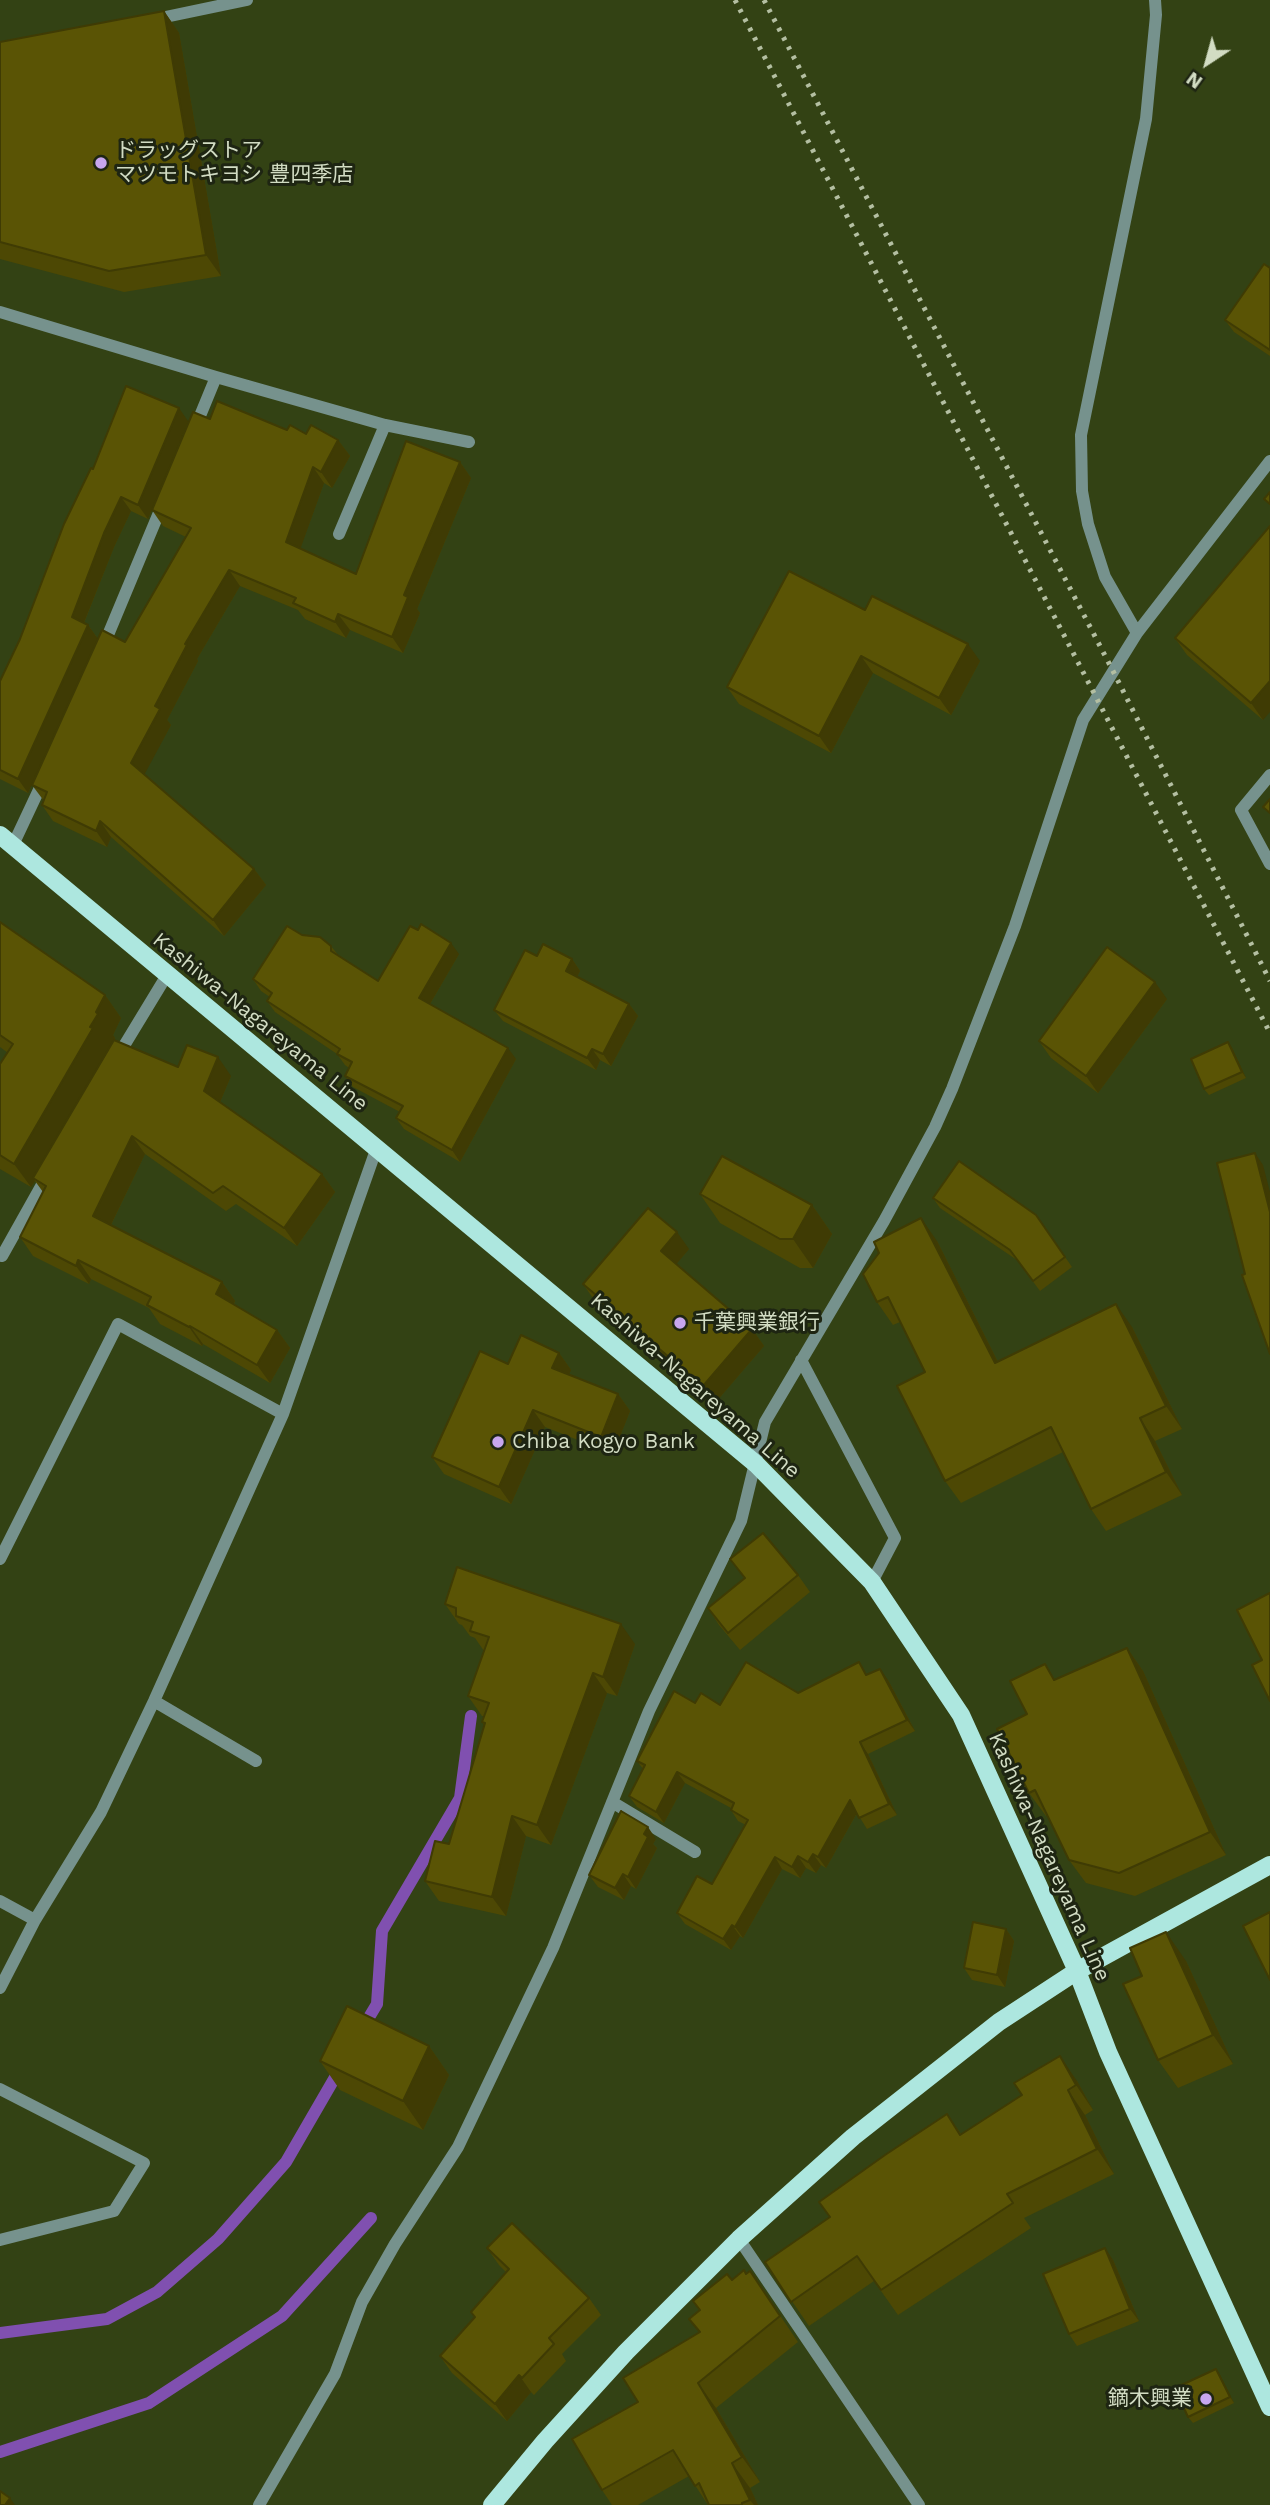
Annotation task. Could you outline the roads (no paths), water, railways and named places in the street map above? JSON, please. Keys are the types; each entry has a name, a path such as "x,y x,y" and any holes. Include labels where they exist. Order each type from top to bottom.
{"main road":[{"name":"Kashiwa-Nagareyama Line","path":"7,840 756,1464 872,1582 961,1716 1077,1971 1108,2052 1270,2407"},
{"path":"492,2505 545,2441 626,2352 738,2239 853,2137 999,2022 1077,1971 1270,1865"}],"street":[{"path":"143,22 247,0"},
{"path":"1137,633 1105,577 1088,524 1082,491 1081,435 1146,120 1155,0"},
{"path":"0,312 385,425 469,442"},
{"path":"190,439 216,377"},
{"path":"339,534 385,425"},
{"path":"259,2505 335,2374 362,2302 395,2244 458,2147 554,1948 649,1711 741,1521 765,1422 884,1221 935,1127 1015,926 1083,720 1137,633 1270,461"},
{"path":"97,663 169,489"},
{"path":"7,840 47,772"},
{"path":"1270,775 1241,810 1270,864"},
{"path":"110,1070 167,975"},
{"path":"0,1988 35,1920 101,1812 283,1414 377,1147"},
{"path":"2,1256 54,1164"},
{"path":"0,1559 118,1324 283,1414"},
{"path":"801,1360 894,1538 872,1582"},
{"path":"154,1701 256,1761"},
{"path":"612,1802 695,1852"},
{"path":"0,1901 35,1920"},
{"path":"0,2089 144,2163 114,2211 0,2240"},
{"path":"738,2239 919,2505"}],"waterway":[{"path":"362,2029 377,2004 382,1931 460,1798 471,1716"},
{"path":"0,2333 107,2319 157,2292 218,2239 286,2162 341,2067"},
{"path":"0,2452 149,2403 282,2316 371,2218"}],"railway":[{"path":"735,0 1270,1033"},
{"path":"764,0 1113,671 1270,981"}],"place":[{"name":"ドラッグストア マツモトキヨシ 豊四季店","path":"101,163"},
{"name":"千葉興業銀行","path":"680,1323"},
{"name":"Chiba Kogyo Bank","path":"498,1442"},
{"name":"鏑木興業","path":"1206,2399"}]}
